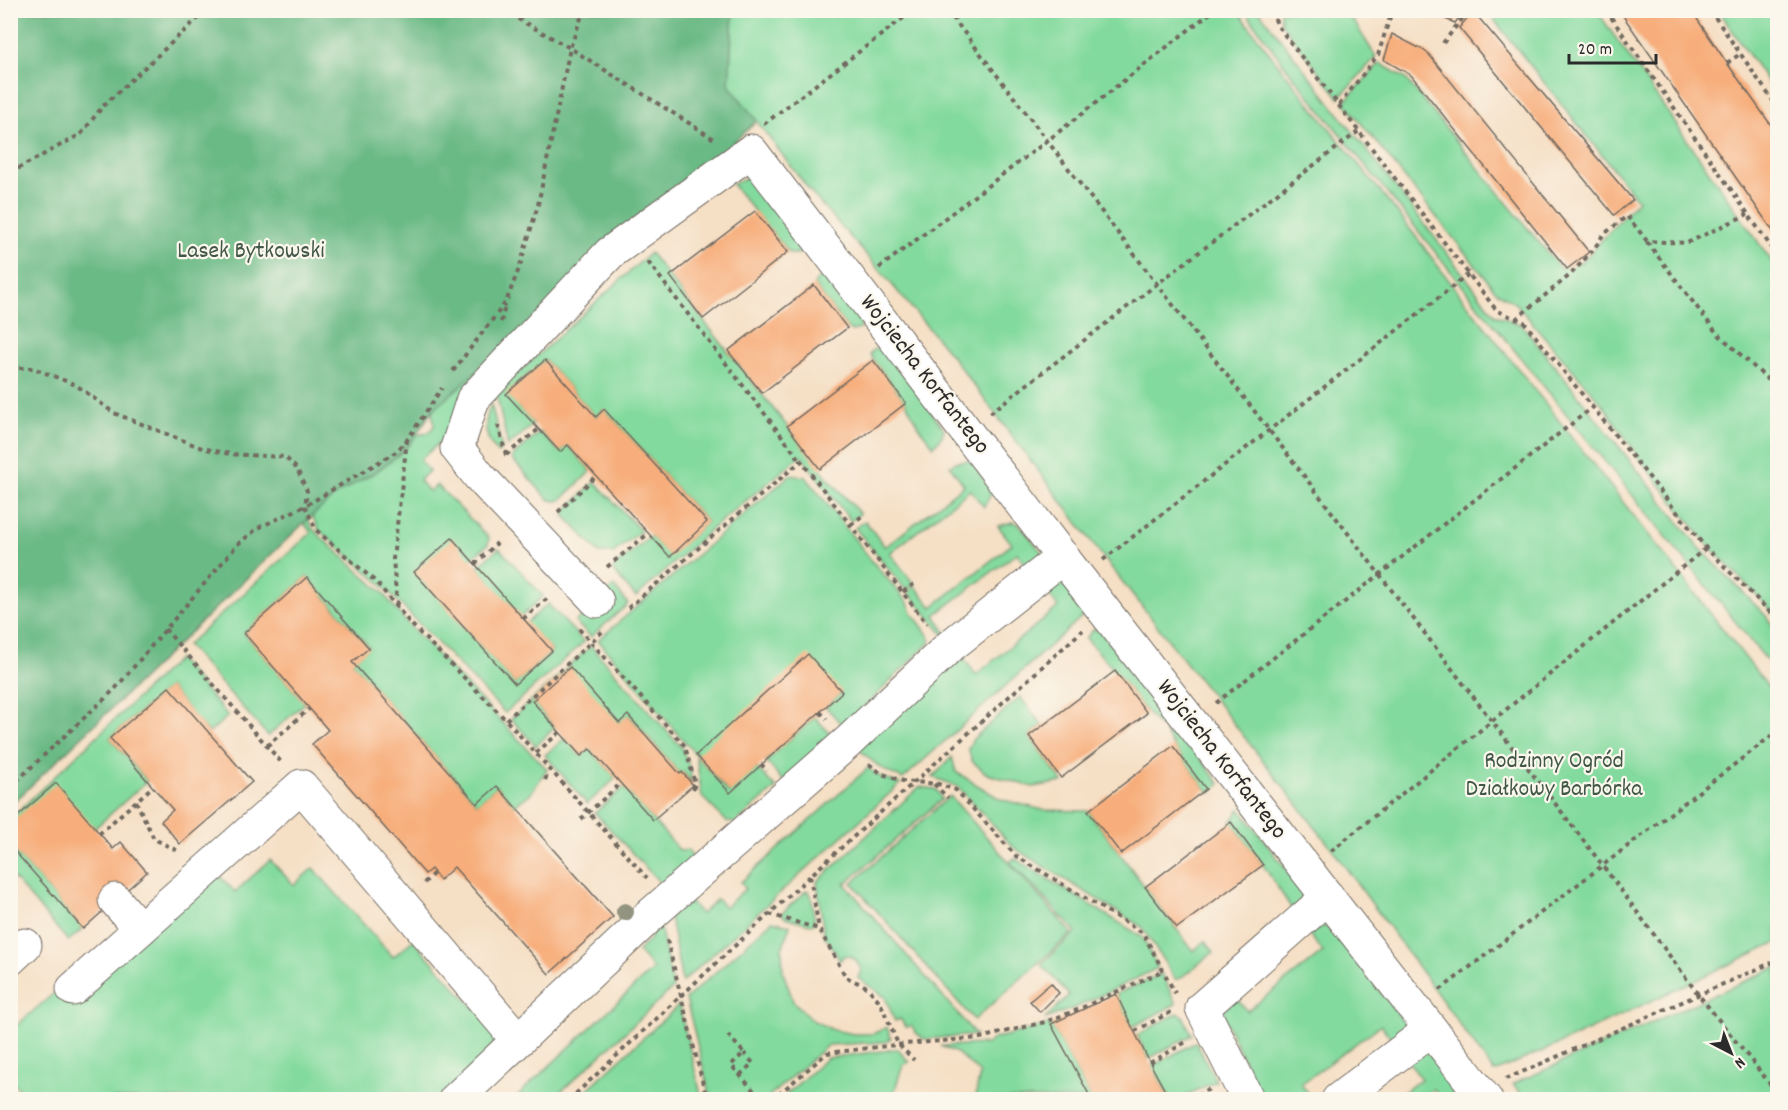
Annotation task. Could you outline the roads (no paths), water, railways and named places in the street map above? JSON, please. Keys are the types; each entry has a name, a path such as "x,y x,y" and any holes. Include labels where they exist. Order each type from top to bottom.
{"street":[{"name":"Wojciecha Korfantego","path":"610,613 479,476 457,448 473,399 610,253 756,139 1063,557 1430,1030 1491,1091"},
{"path":"455,1100 518,1040 585,959 649,917 848,742 949,647 1063,557"},
{"path":"73,989 300,786 518,1040"},
{"path":"1248,1100 1202,1008 1328,897"},
{"path":"115,900 140,929"},
{"path":"1338,1100 1430,1030"}],"park label":[{"name":"Lasek Bytkowski","path":"251,252"},
{"name":"Rodzinny Ogród Działkowy Barbórka","path":"1554,776"}]}
